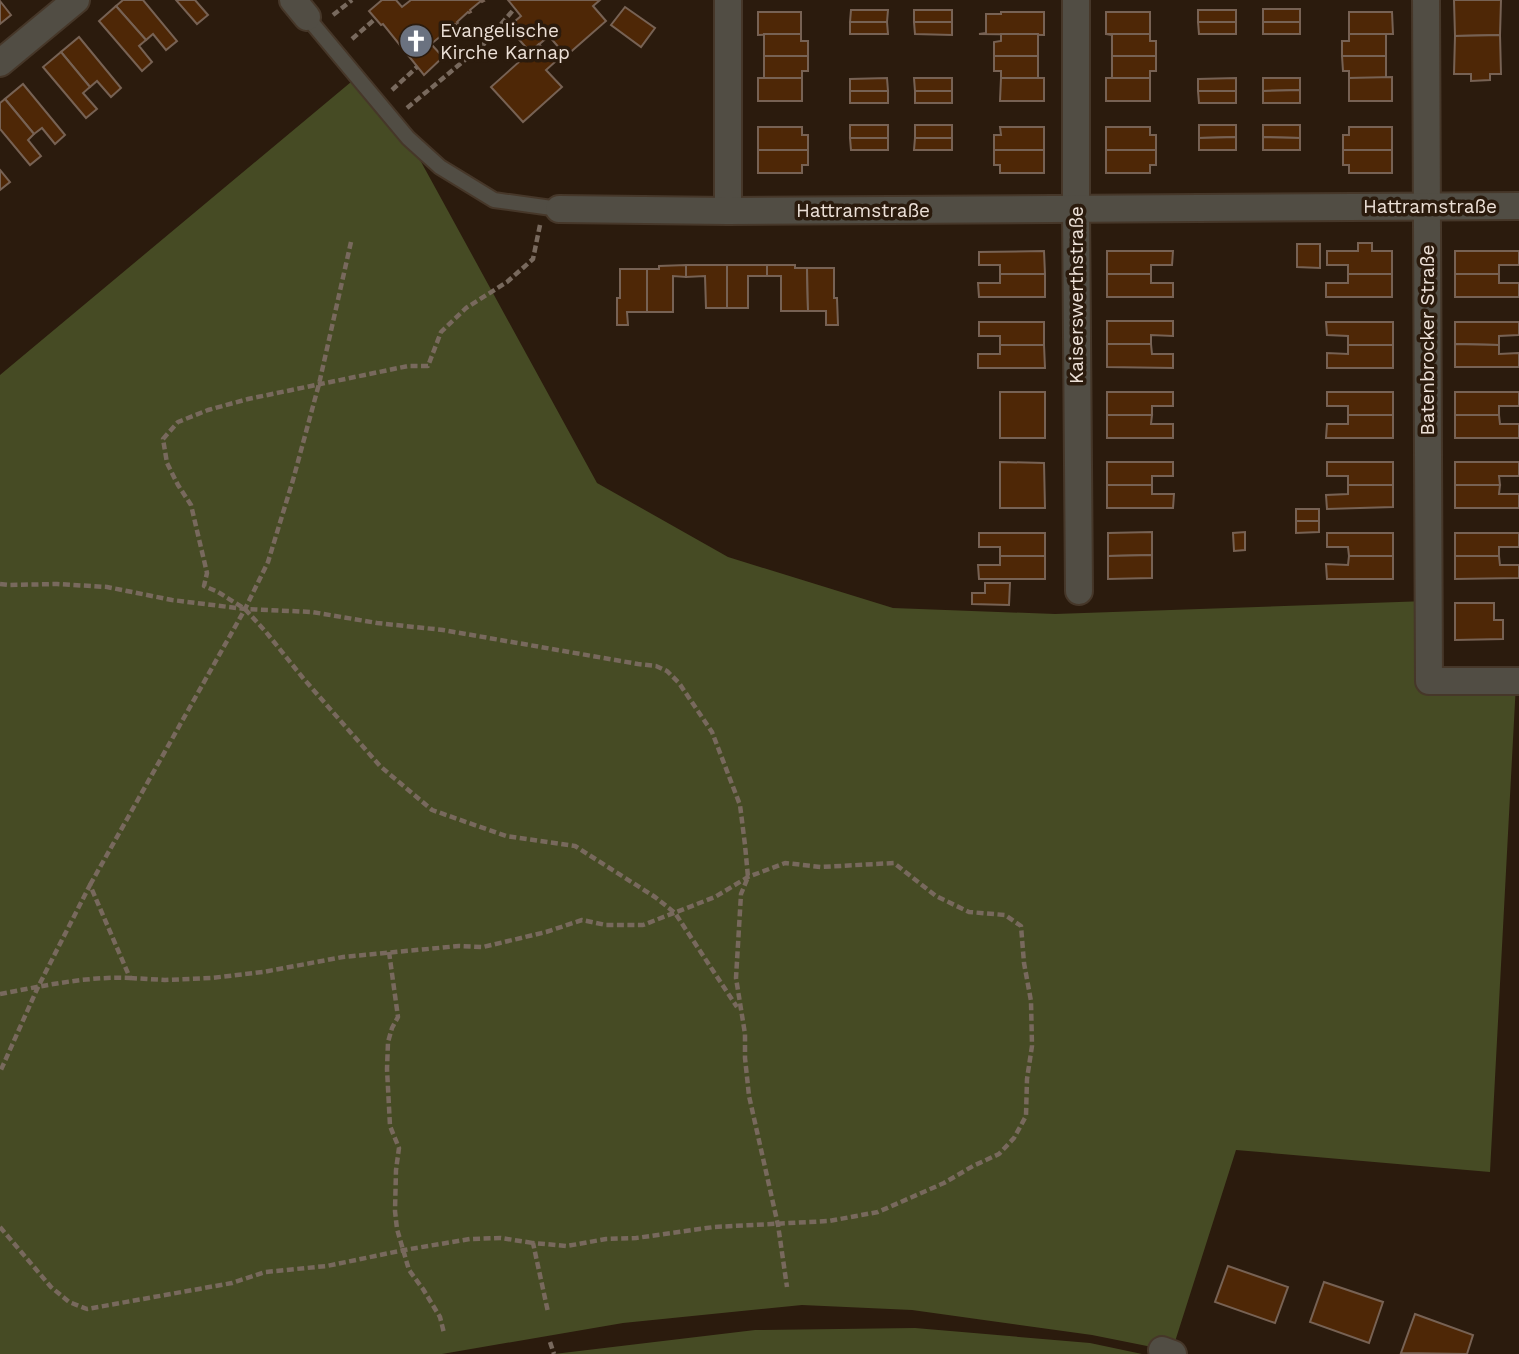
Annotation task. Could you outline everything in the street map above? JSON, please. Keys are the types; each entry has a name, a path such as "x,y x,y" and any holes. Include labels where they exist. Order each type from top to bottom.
{"street":[{"path":"0,63 76,0"},
{"path":"728,0 728,211"},
{"name":"Kaiserswerthstraße","path":"1076,0 1079,591"},
{"name":"Batenbrocker Straße","path":"1426,0 1429,681 1519,681"},
{"name":"Hattramstraße","path":"551,208 728,211 1519,206"}],"lane":[{"name":"Hattramstraße","path":"300,8 408,138 440,167 494,200 551,208"}],"path":[{"path":"393,120 484,45 515,8"},
{"path":"337,52 375,19"},
{"path":"378,102 417,67"},
{"path":"551,208 533,259 507,282 466,308 441,332 428,366 408,366 248,399 178,422 163,439 167,463 191,505 207,573 204,586 244,609 380,766 432,810 506,836 575,846 655,897 675,913 740,1010"},
{"path":"0,1072 38,987 90,885 268,562 319,384 351,242"},
{"path":"0,584 107,587 172,600 244,609 312,612 443,630 656,666 667,671 679,683 712,732 740,806 748,877 741,894 736,978 749,1096 778,1224 787,1287"},
{"path":"0,994 105,977 165,980 211,978 343,957 459,946 483,947 546,932 582,920 606,925 643,925 715,897 748,877 785,863 821,867 894,863 936,895 969,912 1005,915 1021,926 1031,1001 1032,1046 1027,1079 1026,1116 1014,1138 999,1154 919,1195 878,1212 829,1221 714,1227 567,1246 533,1244 501,1238 470,1239 327,1266 265,1272 232,1283 87,1309 69,1302 51,1287 0,1227"},
{"path":"90,885 130,978"},
{"path":"389,952 398,1017 388,1042 387,1069 390,1126 399,1149 396,1170 397,1229 409,1270 440,1317 444,1333"},
{"path":"533,1244 548,1312"},
{"path":"551,1342 554,1354"}],"green space":[{"path":"357,77 408,138 597,483 728,557 893,608 1055,614 1427,601 1425,683 1516,683 1490,1172 1236,1150 1172,1351 1092,1335 912,1310 802,1305 623,1323 442,1354 0,1354 0,375"},
{"path":"915,1328 1090,1343 1142,1354 554,1354 755,1330"}],"building":[{"path":"123,0 143,0 177,41 166,50 153,34 146,40 116,6"},
{"path":"176,0 195,0 208,15 197,24"},
{"name":"Evangelische Kirche Karnap","path":"382,0 396,0 402,7 411,0 484,1 470,10 471,12 444,33 443,37 442,35 431,44 443,57 424,75 383,24 369,11"},
{"path":"508,0 600,0 593,6 606,21 566,56 549,36 530,52 508,27 521,16"},
{"path":"1454,0 1501,0 1500,35 1455,36"},
{"path":"0,1 11,15 0,24"},
{"path":"116,6 146,40 139,46 152,62 142,71 99,21"},
{"path":"625,7 655,28 641,47 611,25"},
{"path":"1263,9 1300,9 1300,22 1263,22"},
{"path":"851,10 888,10 887,22 850,22"},
{"path":"914,10 952,10 952,22 914,22"},
{"path":"1198,10 1236,10 1236,22 1198,22"},
{"path":"758,12 801,12 801,34 758,35"},
{"path":"1044,12 1044,35 979,34 986,33 986,14"},
{"path":"1106,12 1150,12 1150,34 1106,34"},
{"path":"1349,12 1392,12 1393,34 1349,34"},
{"path":"850,22 887,22 888,34 850,34"},
{"path":"914,22 952,22 952,35 915,34"},
{"path":"1198,22 1236,22 1236,34 1199,34"},
{"path":"1263,22 1300,22 1300,34 1263,34"},
{"path":"764,34 801,34 801,41 808,41 808,56 764,56"},
{"path":"1001,34 1038,34 1038,56 994,56 994,42 1001,41"},
{"path":"1106,34 1150,34 1150,41 1156,41 1156,56 1112,56 1112,35"},
{"path":"1349,34 1386,34 1386,56 1342,56 1342,41 1349,41"},
{"path":"1500,35 1501,74 1490,74 1490,80 1471,81 1471,74 1454,74 1455,36"},
{"path":"79,37 121,88 111,97 97,81 90,87 61,52"},
{"path":"539,44 555,62 546,70 562,87 523,122 491,87"},
{"path":"61,52 90,87 83,93 97,109 86,118 43,67"},
{"path":"764,56 808,56 808,71 802,71 802,78 764,78"},
{"path":"994,56 1038,56 1038,78 1001,78 1001,71 994,71"},
{"path":"1112,56 1156,56 1156,71 1150,71 1150,78 1112,78"},
{"path":"1342,56 1386,56 1386,78 1349,78 1349,71 1343,71"},
{"path":"1392,77 1392,101 1349,101 1349,78"},
{"path":"758,78 802,78 802,101 758,101"},
{"path":"887,78 888,91 850,91 850,79"},
{"path":"914,78 952,78 952,91 915,91"},
{"path":"1001,78 1044,78 1044,101 1000,101"},
{"path":"1106,78 1150,78 1150,101 1106,101"},
{"path":"1236,78 1236,91 1198,91 1198,79"},
{"path":"1263,78 1300,78 1300,90 1263,91"},
{"path":"23,84 65,135 55,144 42,128 34,134 5,99"},
{"path":"1300,90 1300,103 1263,103 1263,91"},
{"path":"850,91 888,91 888,103 850,103"},
{"path":"915,91 952,91 952,103 915,103"},
{"path":"1198,91 1236,91 1236,103 1199,103"},
{"path":"5,99 34,134 28,140 41,156 30,165 0,129 0,103"},
{"path":"850,125 888,125 888,138 850,138"},
{"path":"915,125 952,125 952,138 915,138"},
{"path":"1199,125 1236,125 1236,137 1199,138"},
{"path":"1263,125 1300,125 1300,138 1263,137"},
{"path":"758,127 802,127 802,135 808,135 808,150 758,150"},
{"path":"1000,127 1044,127 1044,150 994,150 994,135 1001,135"},
{"path":"1106,127 1150,127 1150,135 1156,135 1156,150 1106,150"},
{"path":"1349,127 1392,127 1392,150 1343,150 1343,135 1349,135"},
{"path":"1236,137 1236,150 1199,150 1199,138"},
{"path":"1263,137 1300,138 1300,150 1263,150"},
{"path":"850,138 888,138 888,150 851,150"},
{"path":"915,138 952,138 952,150 914,150"},
{"path":"758,150 808,150 808,165 802,165 802,173 758,173"},
{"path":"994,150 1044,150 1044,173 1000,173 1000,165 994,165"},
{"path":"1106,150 1156,150 1156,165 1150,165 1150,173 1106,173"},
{"path":"1343,150 1392,150 1392,173 1349,173 1349,165 1343,165"},
{"path":"0,170 10,182 0,190"},
{"path":"1358,243 1372,243 1372,251 1392,251 1392,274 1348,274 1348,265 1327,265 1327,251 1358,251"},
{"path":"1297,244 1320,244 1320,268 1297,267"},
{"path":"1044,251 1045,274 1000,274 1000,265 979,265 979,252"},
{"path":"1107,251 1173,251 1172,265 1151,265 1151,274 1107,274"},
{"path":"1455,251 1519,251 1519,265 1499,265 1499,274 1455,274"},
{"path":"686,265 727,265 727,308 706,308 705,276 686,277"},
{"path":"686,265 686,277 673,276 673,312 647,312 647,269"},
{"path":"727,265 767,265 767,276 748,276 748,308 727,308"},
{"path":"767,265 807,268 808,311 781,311 781,276 767,276"},
{"path":"807,268 834,268 834,298 837,298 838,325 826,325 826,311 808,311"},
{"path":"620,269 647,269 647,312 627,312 628,325 617,325"},
{"path":"1000,274 1045,274 1045,297 979,297 978,283 1000,283"},
{"path":"1107,274 1151,274 1151,283 1173,283 1173,297 1107,297"},
{"path":"1348,274 1392,274 1392,297 1326,297 1326,283 1348,283"},
{"path":"1455,274 1499,274 1499,283 1519,283 1519,297 1455,297"},
{"path":"1107,321 1173,321 1173,336 1151,335 1151,344 1107,344"},
{"path":"979,322 1044,322 1044,345 1000,345 1000,336 979,336"},
{"path":"1326,322 1393,322 1393,345 1348,345 1348,336 1327,335"},
{"path":"1455,322 1519,322 1519,335 1499,336 1499,345 1455,344"},
{"path":"1107,344 1151,344 1152,354 1173,354 1173,368 1107,367"},
{"path":"1455,344 1499,345 1499,354 1519,353 1519,367 1455,367"},
{"path":"1000,345 1044,345 1045,368 978,368 978,354 1000,354"},
{"path":"1348,345 1393,345 1393,368 1327,368 1327,353 1348,354"},
{"path":"1000,392 1045,392 1045,438 1000,438"},
{"path":"1107,392 1173,392 1173,406 1152,406 1152,415 1107,415"},
{"path":"1327,392 1393,392 1393,415 1348,415 1348,406 1327,406"},
{"path":"1455,392 1519,392 1519,406 1499,406 1499,415 1455,415"},
{"path":"1107,415 1152,415 1151,424 1173,424 1173,438 1107,438"},
{"path":"1348,415 1393,415 1393,438 1326,438 1327,424 1348,424"},
{"path":"1455,415 1499,415 1500,424 1519,424 1519,438 1455,438"},
{"path":"1000,462 1044,463 1045,508 1000,508"},
{"path":"1107,462 1173,462 1173,476 1152,476 1152,485 1107,485"},
{"path":"1327,462 1393,462 1393,485 1348,485 1348,476 1327,476"},
{"path":"1455,462 1519,462 1519,476 1499,476 1500,485 1455,485"},
{"path":"1107,485 1152,485 1152,494 1174,494 1173,508 1107,508"},
{"path":"1348,485 1393,485 1393,507 1327,509 1326,495 1348,494"},
{"path":"1455,485 1500,485 1499,494 1519,494 1519,508 1455,508"},
{"path":"1296,509 1319,509 1319,521 1296,521"},
{"path":"1296,521 1319,521 1319,532 1296,533"},
{"path":"1152,532 1152,555 1108,556 1108,533"},
{"path":"1245,532 1245,550 1234,551 1233,533"},
{"path":"979,533 1045,533 1045,556 1000,556 1000,547 979,547"},
{"path":"1327,533 1393,533 1393,556 1349,556 1348,547 1327,547"},
{"path":"1455,533 1519,533 1519,547 1499,547 1499,556 1455,556"},
{"path":"1152,555 1152,578 1108,579 1108,556"},
{"path":"1000,556 1045,556 1045,579 979,579 978,565 1000,565"},
{"path":"1349,556 1393,556 1393,579 1327,579 1326,564 1348,565"},
{"path":"1455,556 1499,556 1500,565 1519,565 1519,578 1455,579"},
{"path":"985,583 1010,583 1009,605 972,604 972,593 985,593"},
{"path":"1455,603 1494,603 1494,620 1503,620 1503,639 1455,640"},
{"path":"1228,1266 1288,1287 1275,1323 1215,1302"},
{"path":"1324,1282 1383,1302 1369,1343 1310,1322"},
{"path":"1415,1314 1473,1335 1467,1354 1401,1353"}],"place":[{"name":"Evangelische Kirche Karnap","path":"416,41"}]}
